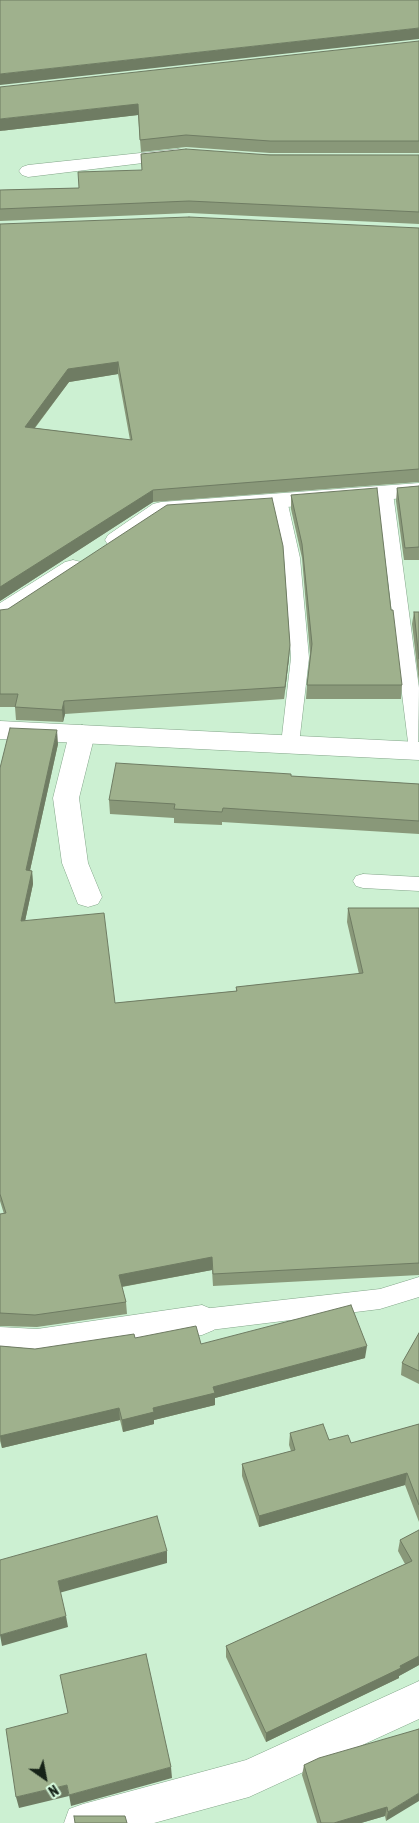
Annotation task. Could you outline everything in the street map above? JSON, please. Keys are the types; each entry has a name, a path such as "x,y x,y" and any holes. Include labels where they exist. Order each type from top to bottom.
{"street":[{"path":"28,171 195,154"},
{"path":"0,614 160,509 419,490"},
{"path":"0,730 419,750"},
{"path":"82,734 66,798 75,862 88,897"},
{"path":"0,1342 37,1344 202,1320"},
{"path":"83,1823 248,1778 419,1700"}],"lane":[{"path":"385,493 419,750"},
{"path":"279,500 292,558 300,658 290,744"},
{"path":"363,881 419,884"},
{"path":"202,1320 380,1299 419,1287"}],"building":[{"path":"0,0 419,0 419,28 0,74"},
{"path":"419,41 419,141 270,141 186,135 140,140 138,104 0,119 0,87"},
{"path":"186,149 270,155 419,155 419,212 189,201 0,209 0,190 79,188 78,172 142,170 141,154"},
{"path":"189,217 419,228 419,469 153,490 0,587 0,224","holes":["118,362 132,440 25,427 68,369"]},
{"path":"419,486 419,547 405,548 397,488"},
{"path":"377,488 402,685 307,685 312,644 302,544 291,495"},
{"path":"272,498 283,546 290,645 285,687 64,701 62,710 15,707 18,694 0,694 0,610 8,609 167,505"},
{"path":"414,612 419,612 419,659"},
{"path":"10,728 57,730 26,870 32,871 21,921 104,913 115,1003 237,991 236,987 363,973 348,908 419,908 419,1263 213,1274 212,1257 119,1275 126,1302 35,1315 0,1313 0,1214 6,1213 0,1194 0,768"},
{"path":"116,763 419,784 419,821 223,808 222,812 174,809 175,804 109,800"},
{"path":"351,1305 367,1346 213,1387 215,1393 153,1408 154,1412 122,1420 119,1408 0,1436 0,1346 35,1349 134,1334 135,1338 196,1326 201,1344"},
{"path":"419,1333 419,1371 402,1363"},
{"path":"323,1424 329,1440 348,1435 351,1443 419,1424 419,1505 407,1473 259,1516 242,1464 295,1450 290,1433"},
{"path":"157,1516 167,1551 58,1581 66,1616 0,1635 0,1560"},
{"path":"419,1530 419,1656 400,1666 401,1668 266,1733 226,1646 412,1561 400,1540"},
{"path":"146,1654 171,1767 69,1795 67,1785 16,1797 6,1729 68,1713 60,1675"},
{"path":"419,1729 419,1793 388,1812 387,1807 334,1823 321,1823 304,1765 319,1758"},
{"path":"74,1816 125,1816 127,1823 75,1823"}]}
